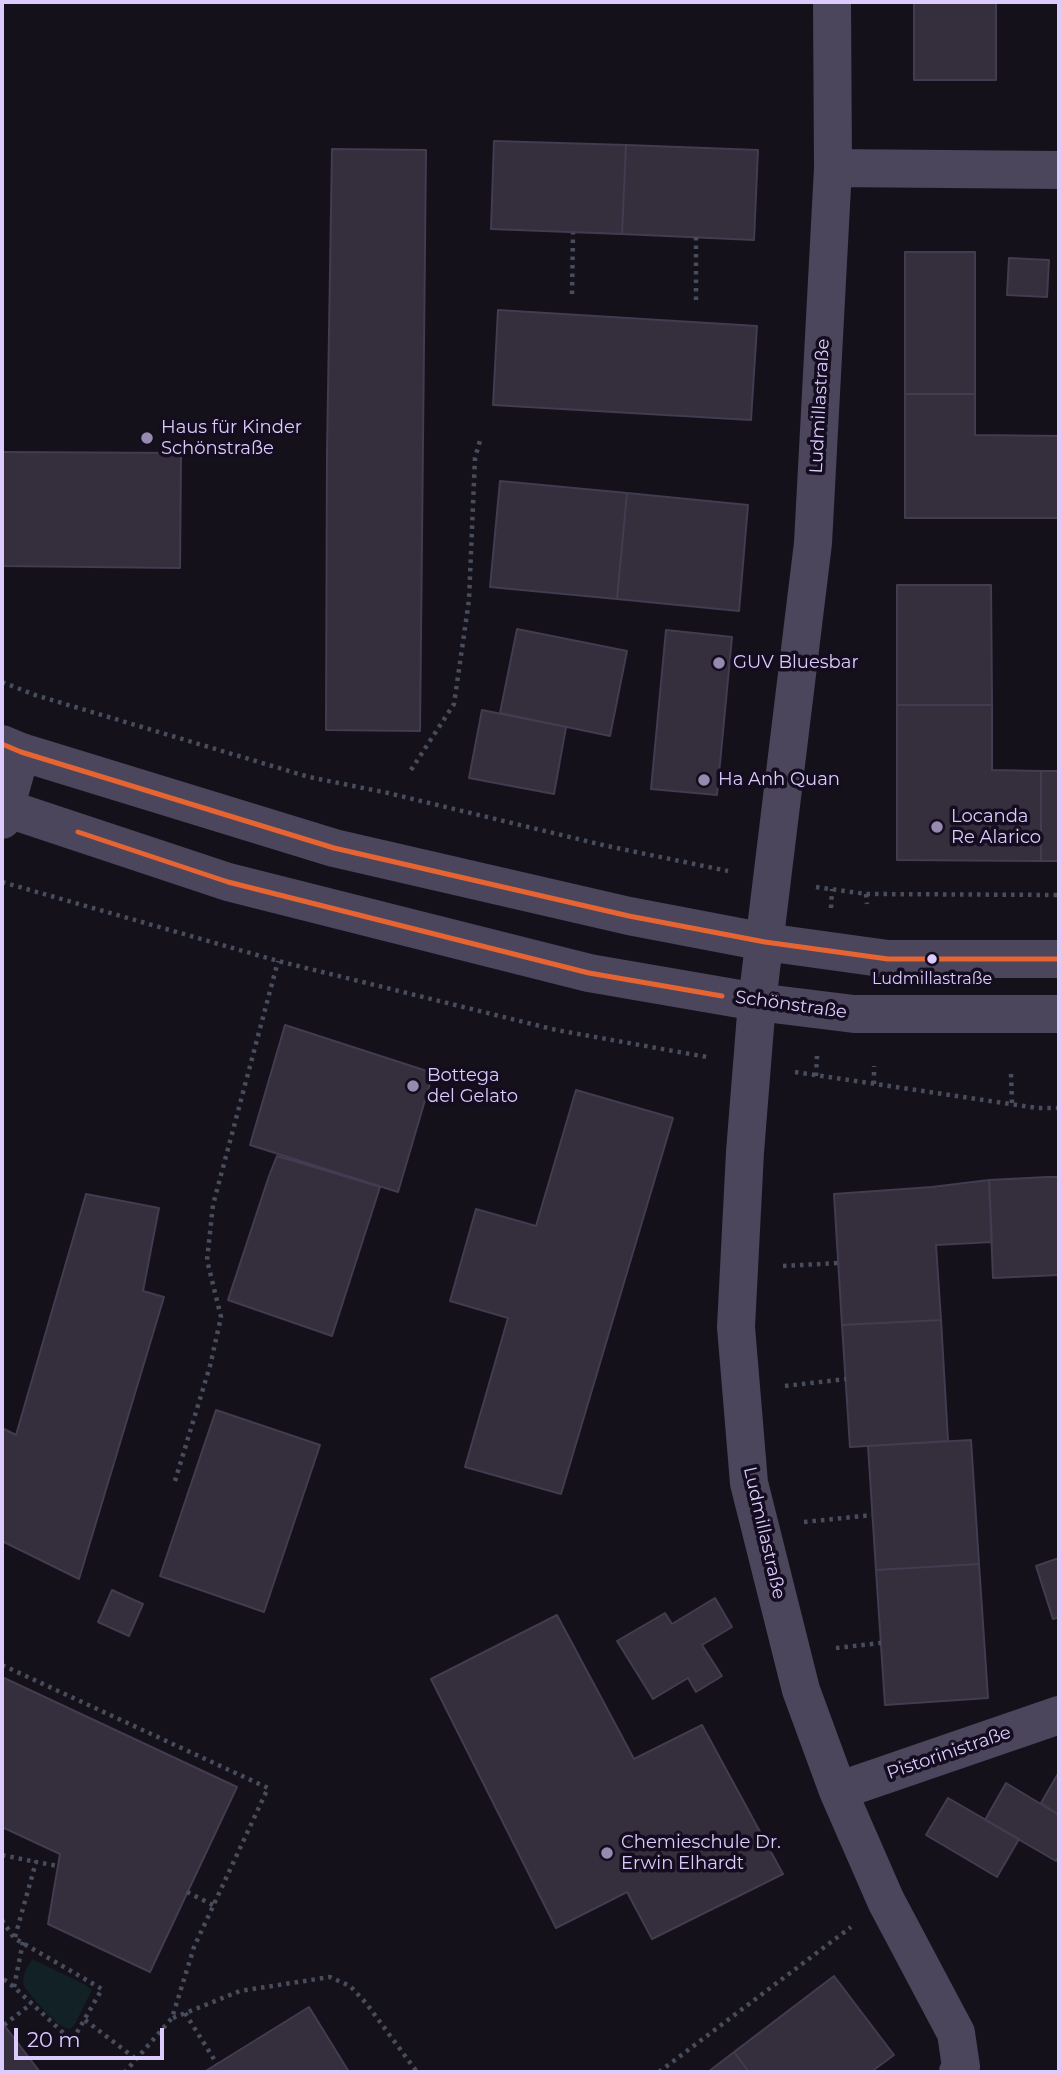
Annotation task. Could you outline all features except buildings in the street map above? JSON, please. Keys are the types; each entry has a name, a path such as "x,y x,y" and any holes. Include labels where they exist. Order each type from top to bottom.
{"street":[{"name":"Ludmillastraße","path":"832,2 833,167 813,543 757,1002 745,1152 736,1327 749,1483 801,1690 838,1791 886,1901 956,2033 960,2070"},
{"path":"833,167 1059,170"},
{"path":"3,812 11,748 334,848 629,916 765,942 888,959 1059,959"},
{"name":"Schönstraße","path":"3,812 228,882 589,973 757,1002 855,1014 1059,1014"},
{"name":"Pistorinistraße","path":"838,1791 1059,1715"}],"path":[{"path":"572,294 573,233"},
{"path":"696,237 696,300"},
{"path":"411,770 454,704 469,600 475,458 481,437"},
{"path":"2,682 35,695 309,776 607,846 773,880 866,894 1059,895"},
{"path":"2,882 278,961 556,1030 751,1065 1037,1108 1059,1108"},
{"path":"866,894 867,904"},
{"path":"996,896 997,904"},
{"path":"175,1481 210,1366 220,1317 207,1260 214,1205 278,961"},
{"path":"874,1066 874,1084"},
{"path":"1011,1074 1012,1104"},
{"path":"742,1391 846,1379"},
{"path":"760,1526 872,1516"},
{"path":"2,1665 268,1788 194,1947 172,2018 125,2072"},
{"path":"2,1855 58,1866"},
{"path":"15,1938 36,1862"},
{"path":"187,1892 213,1905"},
{"path":"659,2072 886,1901"},
{"path":"2,1920 15,1938 102,1989 72,2041 2,1978"},
{"path":"14,1986 23,1942"},
{"path":"172,2018 240,1991 330,1977 349,1986 366,2003 417,2072"},
{"path":"4,2025 31,2004"},
{"path":"185,2013 217,2064"},
{"path":"85,2020 136,2059"}],"shaded area":[{"path":"32,1959 92,1990 70,2029 52,2018 25,1988 24,1976"}],"transit line":[{"path":"2,744 334,848 629,916 765,942 888,959 1059,959"},
{"path":"78,832 228,882 589,973 722,996"}],"place":[{"name":"Haus für Kinder Schönstraße","path":"147,438"},
{"name":"GUV Bluesbar","path":"719,663"},
{"name":"Ha Anh Quan","path":"704,780"},
{"name":"Locanda Re Alarico","path":"937,827"},
{"name":"Ludmillastraße","path":"932,959"},
{"name":"Bottega del Gelato","path":"413,1086"},
{"name":"Chemieschule Dr. Erwin Elhardt","path":"607,1853"}]}
